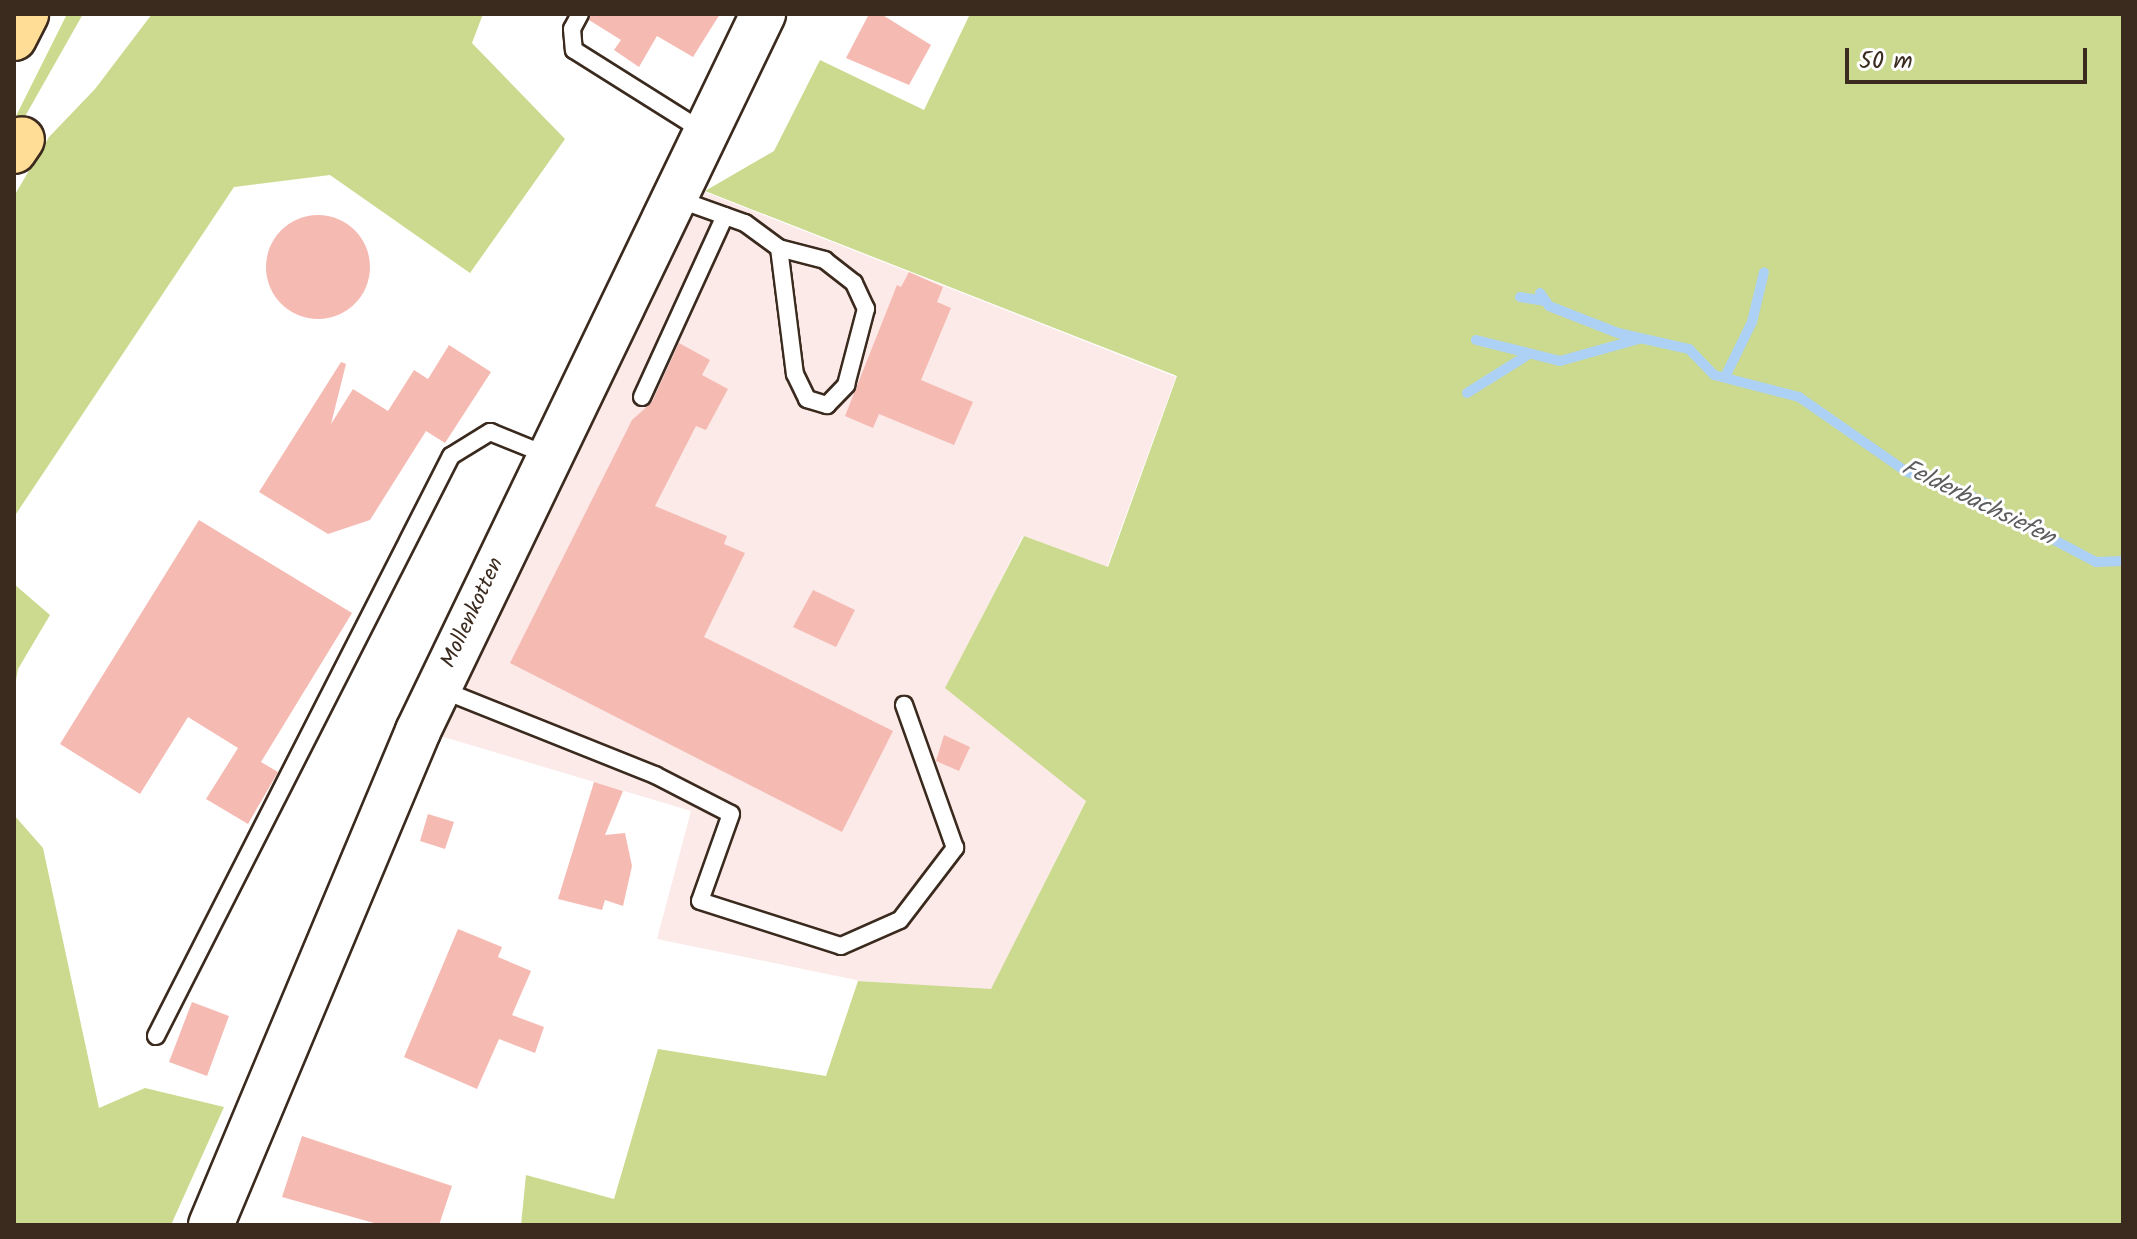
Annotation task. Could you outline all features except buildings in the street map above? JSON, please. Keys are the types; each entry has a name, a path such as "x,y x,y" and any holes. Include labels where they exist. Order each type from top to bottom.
{"highway":[{"path":"14,38 26,14"}],"main road":[{"name":"Mollenkotten","path":"211,1225 326,940 438,689 763,14"}],"lane":[{"path":"580,14 572,29 574,50 705,133"},
{"path":"673,198 725,216 779,248 825,260 854,283 866,309 846,385 827,405 807,399 795,374 779,248"},
{"path":"642,397 725,216"},
{"path":"156,1036 451,456 490,432 549,455"},
{"path":"438,689 655,775 731,814 700,901 841,946 900,920 955,848 904,705"}],"shaded area":[{"path":"692,187 1176,377 1107,567 1023,536 946,688 1086,800 991,990 861,981 657,939 691,811 437,735"}],"green space":[{"path":"67,14 83,14 19,127 14,120"},
{"path":"152,14 483,14 472,43 565,139 470,273 330,175 234,187 14,517 14,196 49,137 95,89"},
{"path":"970,14 2123,14 2123,1225 521,1225 526,1175 614,1199 658,1049 826,1076 858,981 991,989 1086,801 945,688 1024,536 1108,567 1177,376 705,191 774,151 820,60 924,110"},
{"path":"14,584 50,615 18,669 14,692"},
{"path":"14,815 43,848 99,1108 145,1088 224,1107 171,1225 14,1225"}],"waterway":[{"path":"1725,377 1752,322 1764,272"},
{"name":"Felderbachsiefen","path":"1540,293 1549,306 1618,333 1689,349 1714,375 1799,397 1907,472 1956,488 2096,562 2123,561"},
{"path":"1520,297 1546,301"},
{"path":"1476,340 1560,361 1639,339"},
{"path":"1467,393 1526,356"}]}
